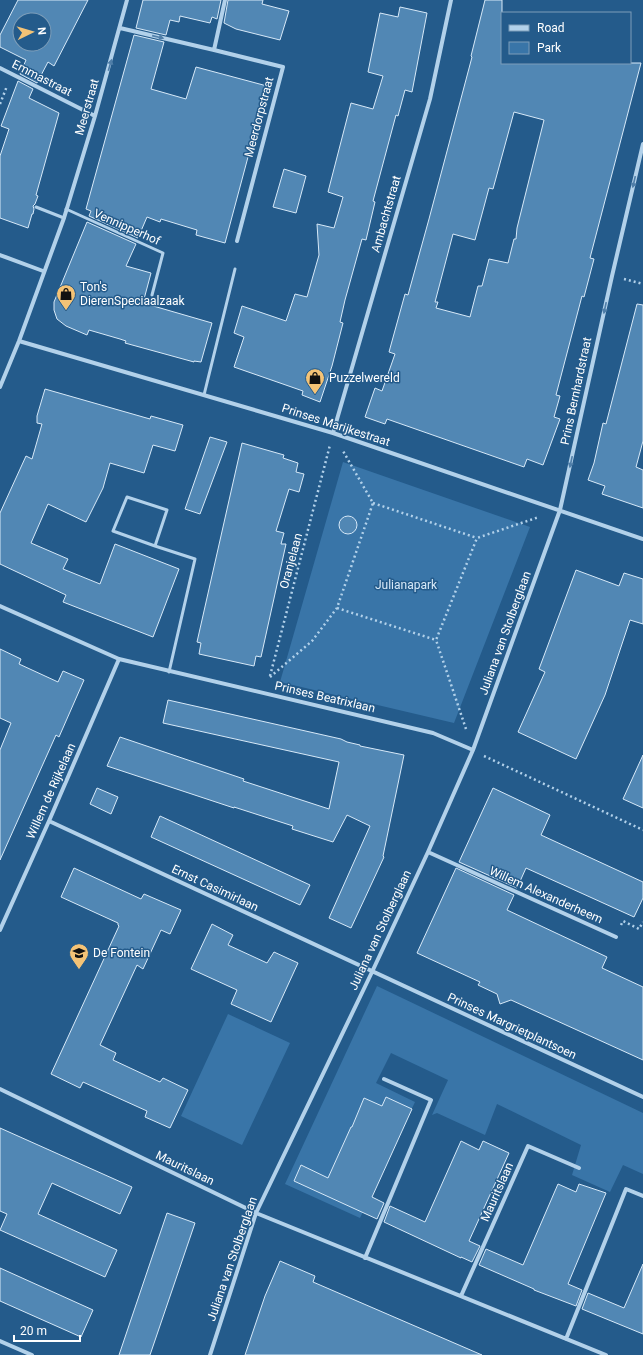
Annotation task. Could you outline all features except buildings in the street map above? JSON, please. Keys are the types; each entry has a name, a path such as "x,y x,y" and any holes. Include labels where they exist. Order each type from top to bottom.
{"street":[{"name":"Meerstraat","path":"0,386 19,341 43,271 64,218 96,116 127,0"},
{"path":"214,50 225,0"},
{"name":"Ambachtstraat","path":"333,433 430,99 451,0"},
{"name":"Meerdorpstraat","path":"120,28 283,67 237,241"},
{"name":"Emmastraat","path":"0,68 96,116"},
{"name":"Prins Bernhardstraat","path":"560,510 643,144"},
{"path":"0,255 43,271"},
{"name":"Prinses Marijkestraat","path":"19,341 333,433 643,539"},
{"name":"Juliana van Stolberglaan","path":"210,1355 256,1213 372,972 428,852 473,750 560,510"},
{"name":"Prinses Beatrixlaan","path":"0,606 119,659 433,733 473,750"},
{"name":"Willem de Rijkelaan","path":"0,930 119,659"},
{"name":"Ernst Casimirlaan","path":"49,821 372,972"},
{"name":"Willem Alexanderheem","path":"428,852 616,937"},
{"name":"Prinses Margrietplantsoen","path":"372,972 643,1097"},
{"path":"365,1258 431,1100 384,1079"},
{"name":"Mauritslaan","path":"0,1089 256,1213 606,1355"},
{"name":"Mauritslaan","path":"461,1296 528,1146 579,1168"},
{"path":"566,1339 626,1189 643,1196"},
{"path":"0,1341 32,1355"}],"lane":[{"path":"36,207 64,218"},
{"name":"Vennipperhof","path":"66,209 163,253 152,295"},
{"path":"204,395 235,269"},
{"path":"155,546 166,510 127,497 113,531 155,546 195,560 169,672"}],"path":[{"path":"0,104 11,74"},
{"path":"612,276 643,284"},
{"path":"333,433 373,503 477,538 560,510"},
{"name":"Oranjelaan","path":"265,694 333,433"},
{"path":"270,678 312,641 337,608 373,503"},
{"path":"477,538 436,640 473,750 643,830"},
{"path":"337,608 436,640"},
{"path":"616,937 623,921 639,929 643,922"}],"green space":[{"name":"Julianapark","path":"343,462 530,527 454,723 280,682"},
{"path":"377,986 643,1113 643,1174 623,1165 610,1192 572,1175 581,1145 497,1104 485,1135 437,1113 432,1115 448,1080 391,1053 376,1083 415,1102 360,1218 285,1184"},
{"path":"228,1014 290,1043 242,1145 181,1116"}],"place":[{"name":"Ton's DierenSpeciaalzaak","path":"66,311"},
{"name":"Puzzelwereld","path":"315,395"},
{"name":"De Fontein","path":"79,970"}]}
